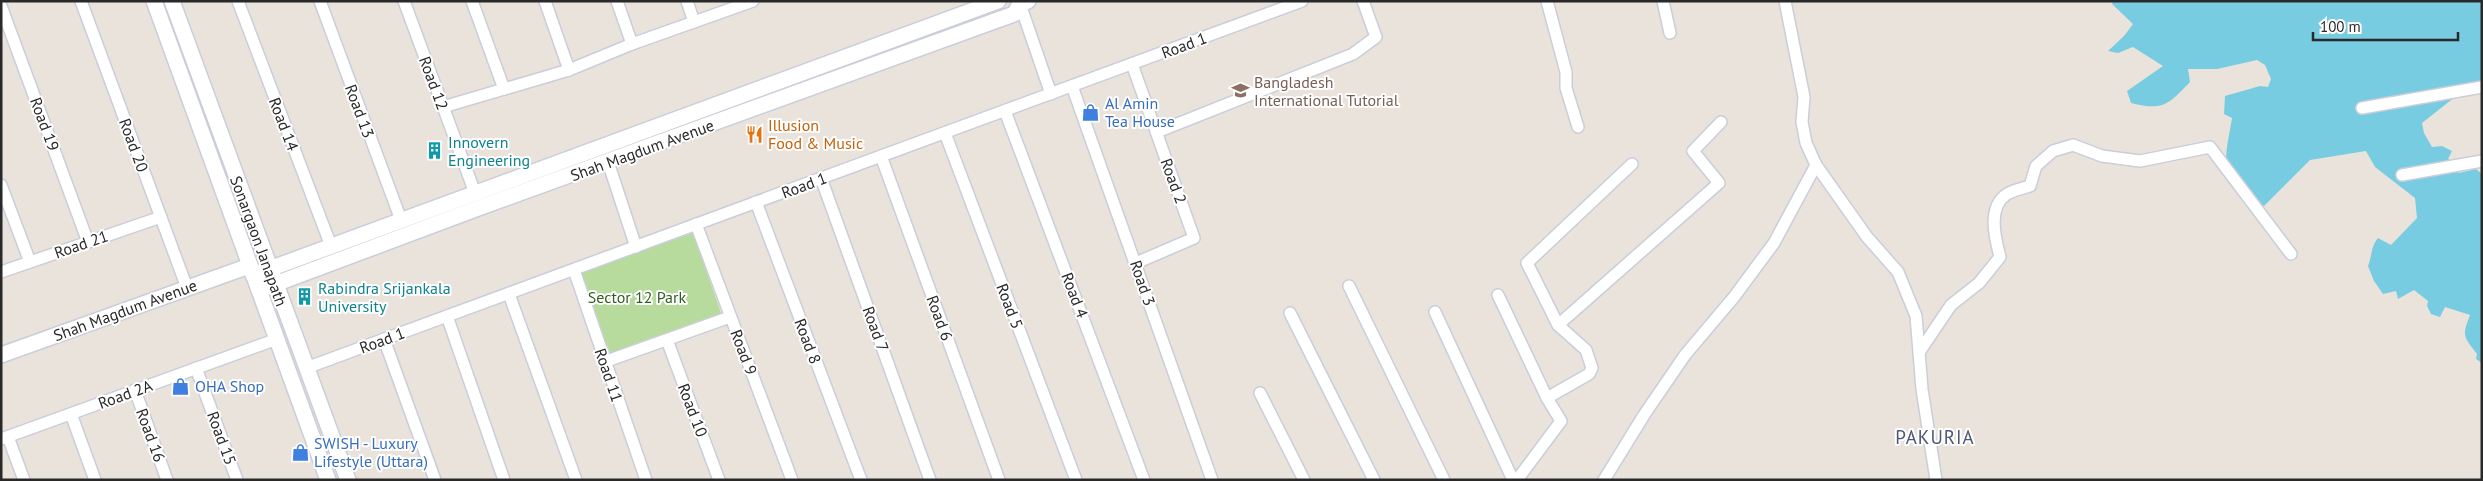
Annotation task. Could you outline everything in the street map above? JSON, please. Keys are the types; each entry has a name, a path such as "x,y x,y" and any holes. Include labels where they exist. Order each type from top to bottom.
{"street":[{"name":"Road 20","path":"81,1 187,288"},
{"name":"Sonargaon Janapath","path":"154,1 328,480"},
{"name":"Sonargaon Janapath","path":"172,1 348,480"},
{"name":"Road 14","path":"238,1 331,246"},
{"name":"Road 13","path":"320,1 401,220"},
{"name":"Road 12","path":"404,1 475,193"},
{"path":"472,1 504,89"},
{"path":"545,1 569,70"},
{"path":"617,1 632,44"},
{"path":"687,1 694,22"},
{"path":"443,107 569,70 632,44 753,1"},
{"path":"998,1 1015,7 1051,94"},
{"name":"Shah Magdum Avenue","path":"1,355 187,288 251,270 270,268 998,1"},
{"name":"Road 1","path":"306,368 1302,1"},
{"path":"1156,132 1353,54 1376,37 1363,1"},
{"path":"1547,1 1566,72 1566,88 1578,127"},
{"path":"1663,1 1670,33"},
{"path":"1785,1 1804,97 1802,122 1806,143 1816,165 1867,237 1898,272 1916,316 1922,389 1936,480"},
{"name":"Road 19","path":"1,6 88,242"},
{"name":"Shah Magdum Avenue","path":"259,290 437,223 832,80 1015,7"},
{"path":"826,64 832,80"},
{"name":"Road 2","path":"1132,64 1194,238 1136,262"},
{"name":"Road 3","path":"1072,86 1212,480"},
{"path":"2362,108 2482,87"},
{"name":"Road 4","path":"1005,111 1144,480"},
{"path":"1558,325 1719,183 1693,151 1721,122"},
{"name":"Road 5","path":"945,133 1076,480"},
{"path":"205,141 221,135"},
{"path":"1920,351 1951,305 1979,283 2000,257 1994,217 1998,205 2006,194 2030,186 2036,166 2053,151 2073,145 2102,156 2140,161 2210,147 2292,254"},
{"path":"587,152 593,168"},
{"name":"Road 6","path":"881,156 999,480"},
{"path":"608,162 636,247"},
{"path":"2402,176 2482,162"},
{"path":"1547,398 1589,374 1592,368 1586,350 1558,325 1527,263 1632,164"},
{"path":"1604,480 1644,415 1685,355 1734,297 1774,243 1816,165"},
{"name":"Road 7","path":"822,178 930,480"},
{"path":"1,185 30,262"},
{"name":"Road 8","path":"756,202 861,480"},
{"path":"432,208 437,223"},
{"name":"Road 21","path":"1,272 161,217"},
{"name":"Road 9","path":"696,224 792,480"},
{"name":"Road 11","path":"574,270 646,480"},
{"path":"1349,286 1444,480"},
{"path":"509,294 576,480"},
{"path":"1435,312 1515,480 1561,421 1547,398 1498,295"},
{"path":"1290,312 1374,480"},
{"path":"447,316 504,480"},
{"path":"604,362 730,317"},
{"name":"Road 2A","path":"5,438 276,339"},
{"path":"384,339 435,480"},
{"name":"Road 10","path":"667,340 719,480"},
{"name":"Road 15","path":"196,368 237,480"},
{"name":"Road 16","path":"135,390 167,480"},
{"path":"1260,393 1304,480"},
{"path":"71,414 95,480"},
{"path":"5,438 24,480"}],"green space":[{"name":"Sector 12 Park","path":"693,233 721,313 610,353 580,272"}],"water":[{"path":"2113,1 2482,1 2482,84 2460,93 2422,123 2424,133 2432,147 2442,146 2452,151 2448,159 2456,163 2459,173 2476,169 2482,174 2482,363 2476,359 2477,354 2465,336 2470,315 2445,307 2440,317 2431,314 2427,306 2428,301 2414,290 2398,299 2396,291 2383,294 2374,281 2368,266 2374,244 2378,238 2391,245 2417,218 2415,198 2375,167 2366,151 2310,160 2264,206 2242,197 2228,177 2226,158 2232,118 2224,114 2225,96 2260,86 2268,87 2271,79 2265,65 2257,60 2217,69 2188,69 2190,82 2170,101 2158,106 2131,103 2127,91 2163,66 2133,47 2118,53 2108,51 2124,36 2133,24 2112,4"}],"place":[{"name":"Bangladesh International Tutorial","path":"1240,91"},
{"name":"Al Amin Tea House","path":"1091,112"},
{"name":"Illusion Food & Music","path":"754,134"},
{"name":"Innovern Engineering","path":"434,151"},
{"name":"Rabindra Srijankala University","path":"304,297"},
{"name":"OHA Shop","path":"181,386"},
{"name":"SWISH - Luxury Lifestyle (Uttara)","path":"300,452"}],"district":[{"name":"PAKURIA","path":"1935,437"}]}
